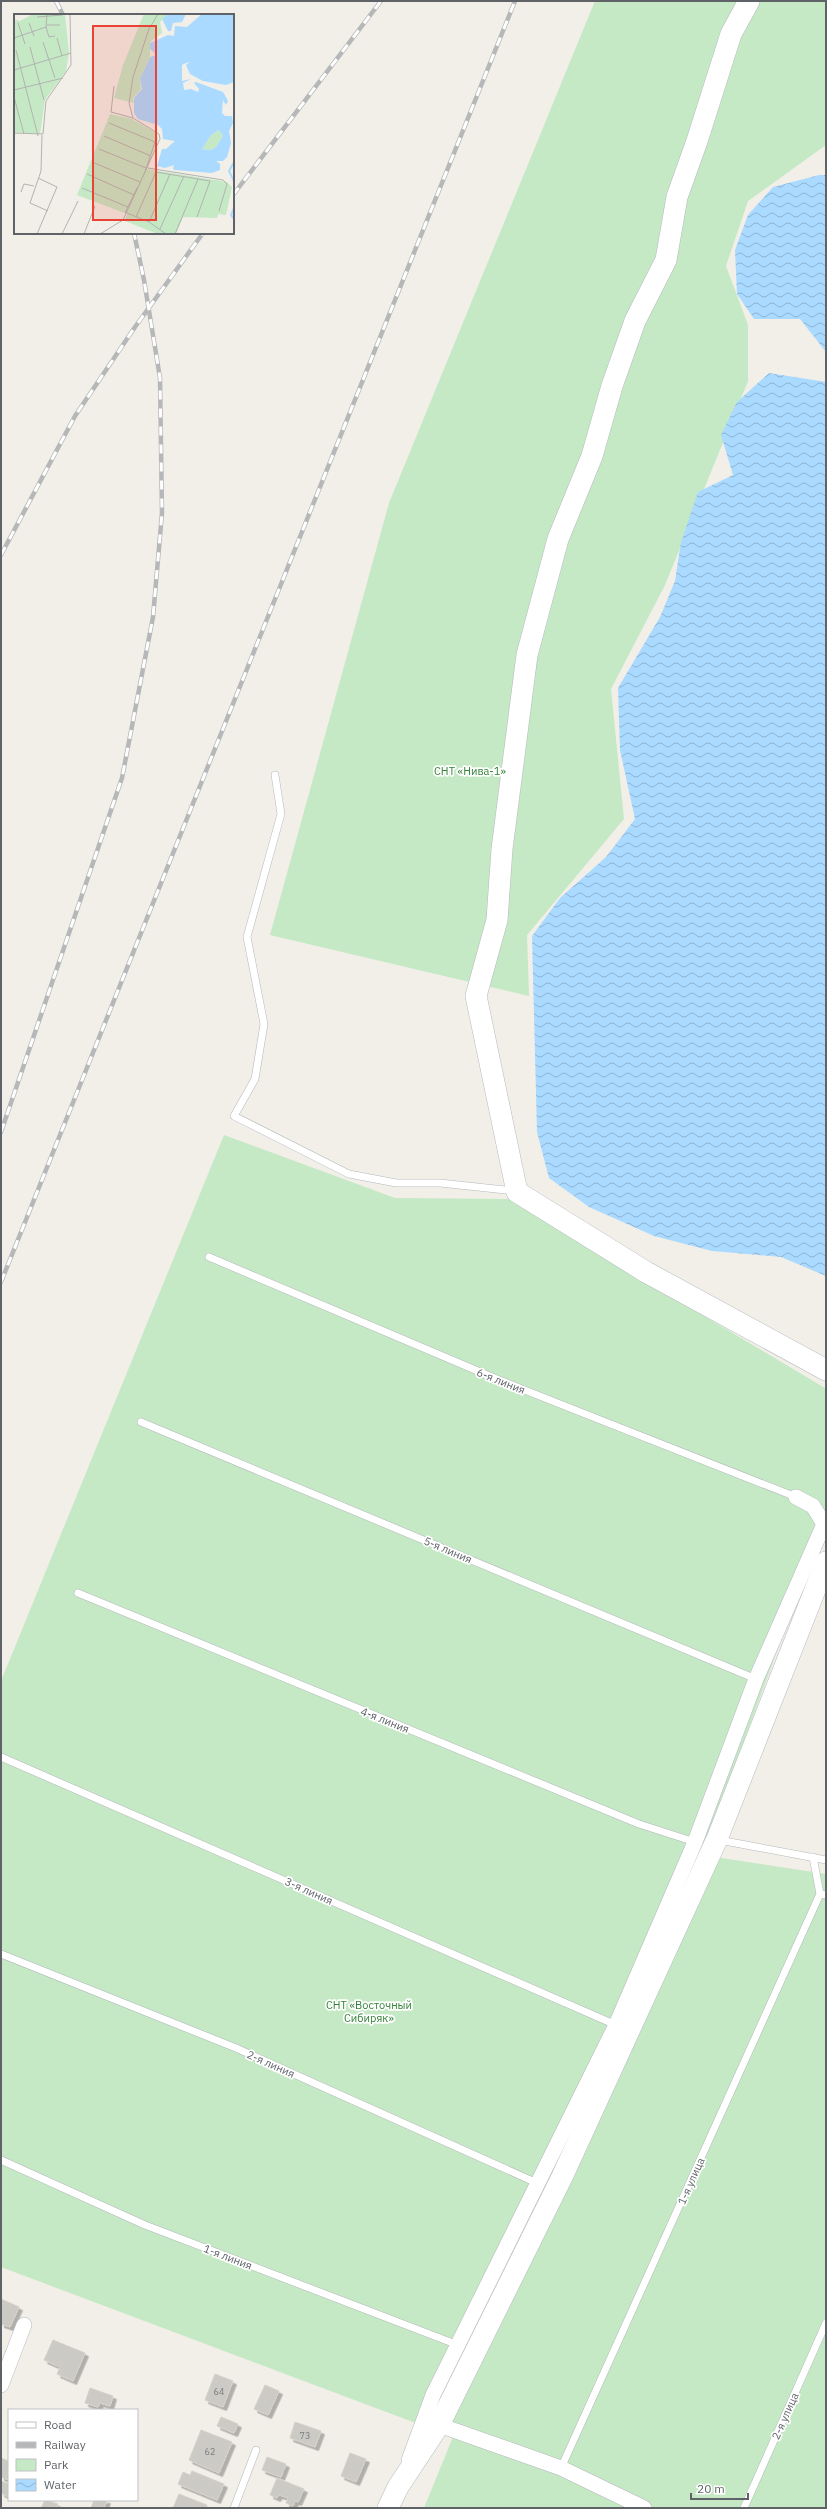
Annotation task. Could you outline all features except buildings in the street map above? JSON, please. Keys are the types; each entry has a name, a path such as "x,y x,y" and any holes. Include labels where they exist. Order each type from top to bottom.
{"street":[{"path":"749,1 731,34 697,141 676,197 666,260 635,321 612,386 592,456 558,539 527,655 502,849 497,920 476,996 517,1192 646,1272 826,1370"},
{"path":"388,2508 398,2487 433,2395 616,2025 695,1842 756,1679 824,1524 813,1506 796,1497"},
{"path":"398,2487 439,2425 562,2178 717,1839 826,1562"},
{"path":"1,2385 24,2325"},
{"path":"439,2425 561,2468 644,2508"}],"lane":[{"path":"275,775 280,814 247,937 264,1024 255,1079 234,1116 350,1174 396,1183 440,1183 517,1192"},
{"name":"6-я линия","path":"210,1257 500,1380 796,1497"},
{"name":"5-я линия","path":"140,1422 756,1679"},
{"name":"4-я линия","path":"78,1592 639,1824 695,1842"},
{"name":"3-я линия","path":"1,1757 616,2025"},
{"path":"717,1839 826,1860"},
{"path":"813,1857 823,1894"},
{"name":"1-я улица","path":"561,2468 823,1894"},
{"name":"2-я линия","path":"1,1954 236,2048 537,2183"},
{"name":"1-я линия","path":"1,2160 145,2225 458,2345"},
{"name":"2-я улица","path":"744,2508 826,2323"},
{"path":"234,2508 256,2450"}],"green space":[{"name":"СНТ «Нива-1»","path":"595,1 826,1 826,145 748,201 726,266 748,325 748,381 665,585 611,689 624,819 527,935 529,996 270,935 389,503"},
{"name":"СНТ «Восточный Сибиряк»","path":"224,1135 395,1198 508,1199 825,1388 826,1518 702,1855 826,1874 826,2508 424,2508 453,2437 1,2267 1,1681"}],"water":[{"path":"819,175 826,175 826,352 800,319 754,319 737,294 735,250 748,215 773,187"},
{"path":"769,373 826,382 826,1276 781,1257 712,1251 654,1236 589,1207 549,1178 537,1132 532,936 560,898 606,857 635,819 620,750 618,688 660,617 675,581 681,542 698,492 733,475 721,435 737,402"}],"railway":[{"path":"56,1 62,14"},
{"path":"234,194 381,1"},
{"path":"1,1282 515,1"},
{"path":"1,1132 122,778 153,617 162,513 160,378 144,280 134,234"},
{"path":"1,555 75,416 135,327 202,234"}]}
